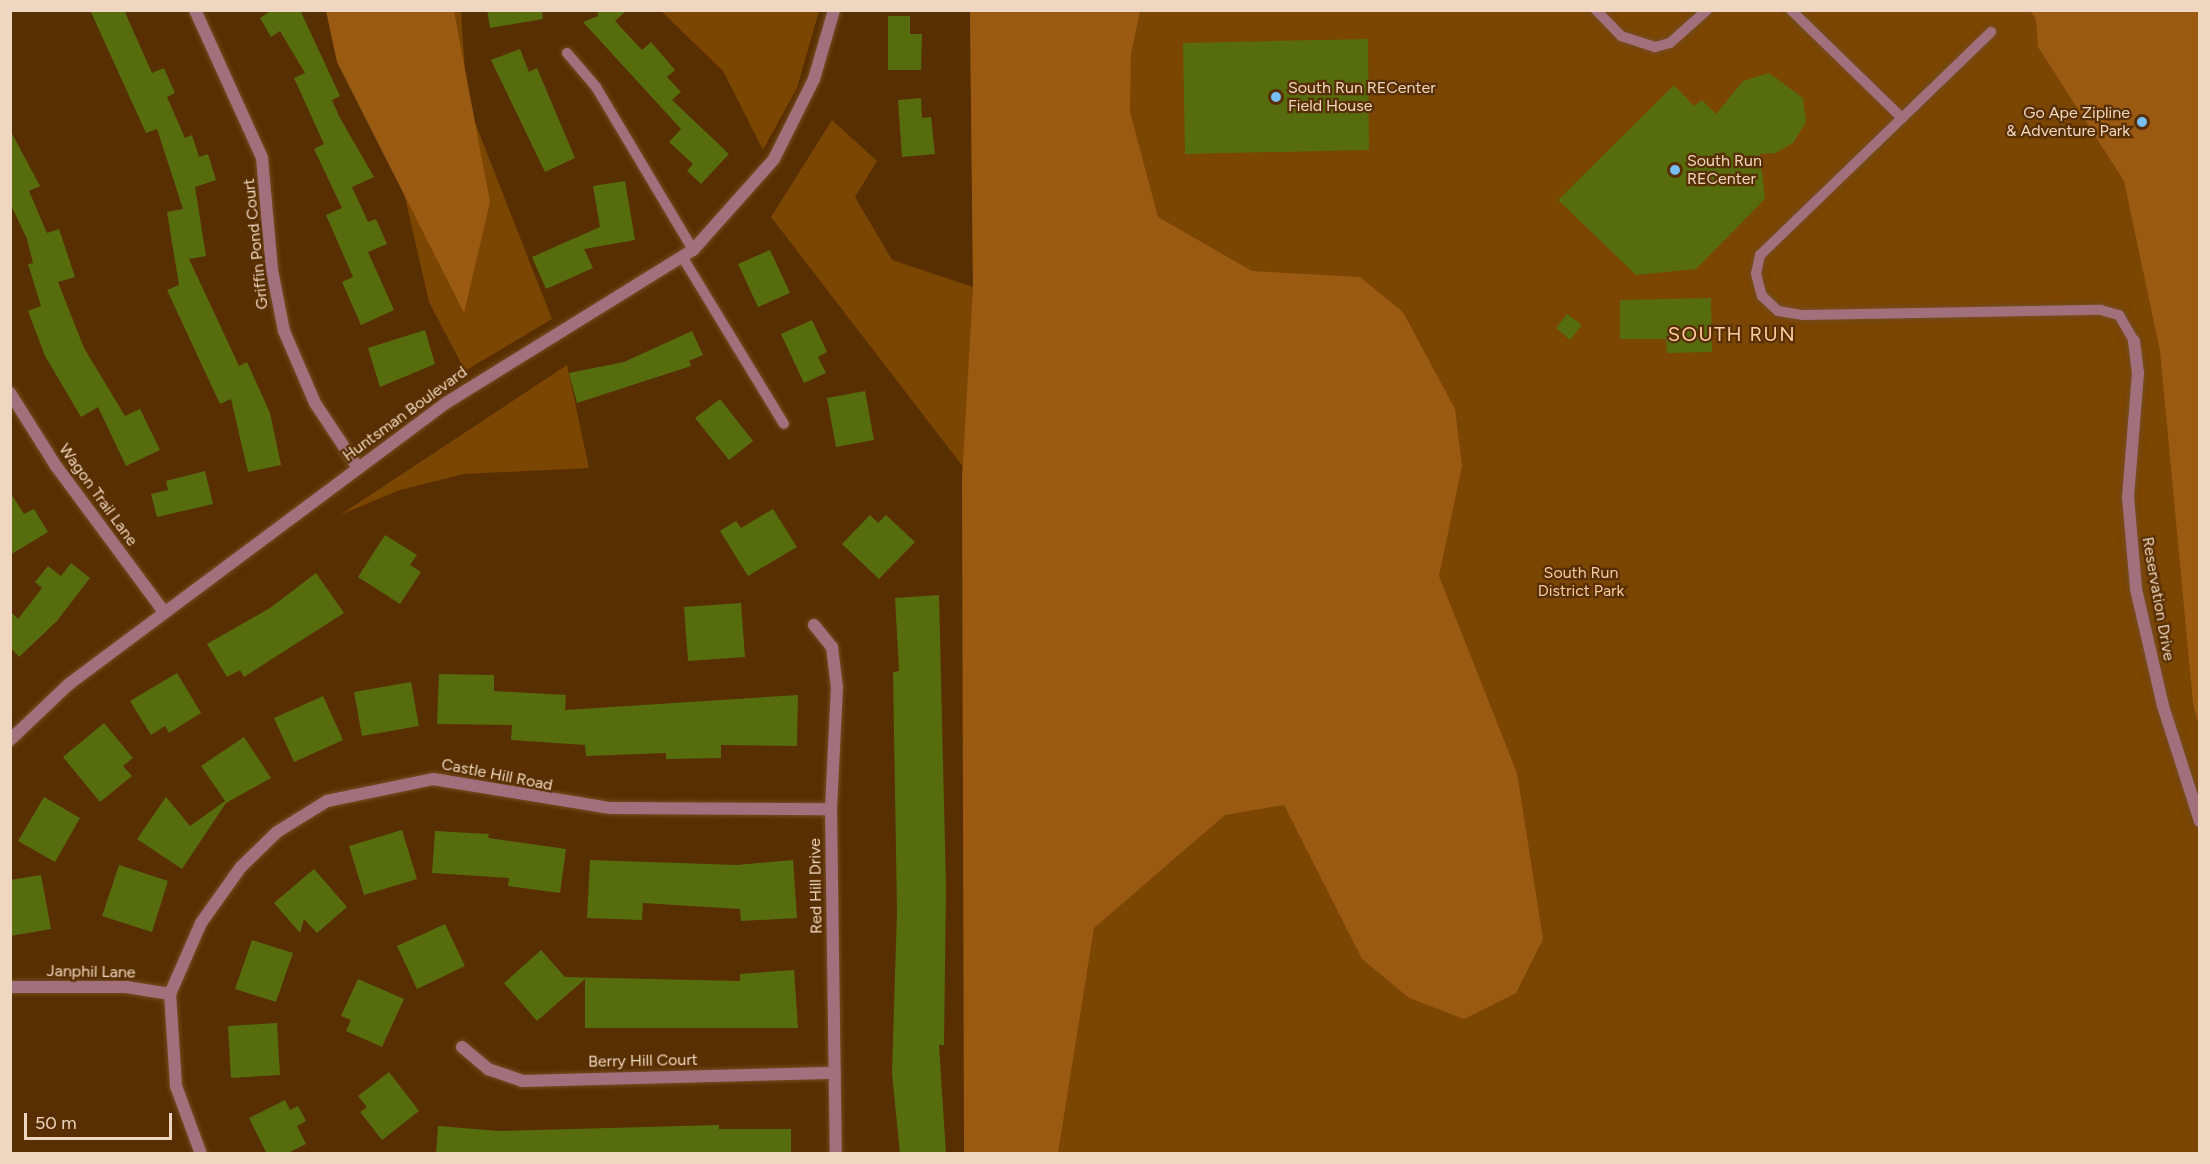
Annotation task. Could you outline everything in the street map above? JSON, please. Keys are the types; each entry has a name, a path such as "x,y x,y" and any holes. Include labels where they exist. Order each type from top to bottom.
{"street":[{"name":"Griffin Pond Court","path":"195,10 262,158 272,270 284,331 315,402 358,468"},
{"name":"Huntsman Boulevard","path":"10,740 48,701 358,468 499,367 688,254 774,159 814,79 834,10"},
{"name":"Reservation Drive","path":"2134,341 2138,373 2128,497 2136,589 2163,706 2199,821"},
{"name":"Wagon Trail Lane","path":"10,393 56,466 164,612"},
{"name":"Red Hill Drive","path":"814,625 831,647 837,686 831,809 836,1154"},
{"name":"Castle Hill Road","path":"201,1154 176,1086 170,994 201,923 242,867 277,832 327,801 433,779 611,808 831,809"},
{"name":"Janphil Lane","path":"10,987 126,987 170,994"},
{"name":"Berry Hill Court","path":"462,1047 488,1068 522,1081 835,1073"}],"lane":[{"path":"1596,10 1621,36 1655,47 1670,44 1707,10"},
{"path":"1791,10 1902,118"},
{"path":"1991,32 1760,255 1756,274 1770,303 1778,311 1804,315 2101,310 2119,315 2134,341"},
{"path":"567,53 596,87 784,424"}],"green space":[{"path":"344,11 461,11 467,102 552,319 465,371 429,302 379,84"},
{"path":"661,11 819,11 797,88 763,150 723,71"},
{"name":"South Run District Park","path":"970,11 2199,11 2199,1153 964,1153 964,468 771,217 832,120 877,161 855,197 892,260 973,287"},
{"path":"567,365 589,468 464,474 400,490 340,515"}],"shaded area":[{"path":"326,11 454,11 490,202 464,313 337,62"},
{"path":"970,11 1140,11 1131,54 1130,112 1158,217 1252,271 1360,277 1403,312 1455,409 1462,466 1439,576 1517,773 1543,939 1516,993 1464,1019 1409,998 1362,959 1284,805 1225,815 1094,928 1058,1153 964,1153 962,478 973,287"},
{"path":"2030,11 2199,11 2199,726 2193,703 2160,351 2124,181 2038,47 2036,19"}],"building":[{"path":"90,10 124,10 152,73 164,68 175,93 167,97 185,138 192,135 199,157 208,154 216,180 195,187 206,256 189,259 239,366 247,362 270,413 281,465 248,472 231,399 220,404 167,290 179,285 167,212 183,209 157,129 146,133"},
{"path":"272,10 300,10 340,96 332,100 374,177 352,187 368,222 376,219 387,244 368,252 394,310 361,325 342,282 353,277 326,215 342,208 314,149 324,144 294,78 305,73 280,31 271,37 260,18"},
{"path":"487,10 542,10 543,19 490,28"},
{"path":"597,10 627,10 615,21 642,50 651,42 675,70 667,77 681,92 672,100 729,154 701,184 687,171 693,164 669,142 681,129 583,22 598,16"},
{"path":"888,16 910,16 910,34 922,34 921,70 888,70"},
{"name":"South Run RECenter Field House","path":"1368,39 1369,150 1185,154 1183,43"},
{"path":"520,49 529,72 537,68 575,158 545,172 491,60"},
{"name":"South Run RECenter","path":"1769,73 1803,98 1806,122 1793,143 1776,153 1760,154 1765,199 1696,269 1636,275 1558,200 1674,85 1694,106 1702,100 1716,114 1743,81"},
{"path":"921,98 922,118 931,117 935,154 902,157 898,100"},
{"path":"10,130 40,186 29,191 47,233 59,229 75,277 58,282 84,348 125,416 140,409 160,450 126,466 98,407 81,417 45,356 28,311 41,306 28,264 33,263 27,239 10,203"},
{"path":"625,181 635,240 584,249 593,268 546,289 532,257 600,227 593,186"},
{"path":"770,250 790,293 758,307 738,264"},
{"path":"1711,298 1712,352 1667,353 1666,339 1620,339 1620,300"},
{"path":"1567,314 1582,325 1570,340 1556,328"},
{"path":"812,320 827,352 818,357 826,373 804,383 781,334"},
{"path":"425,330 435,364 380,387 368,348"},
{"path":"692,331 703,355 689,361 691,366 577,403 569,373 624,362"},
{"path":"865,391 874,440 836,447 827,398"},
{"path":"720,399 753,441 729,460 695,418"},
{"path":"205,471 213,504 157,517 151,494 168,490 166,481"},
{"path":"10,492 24,514 34,509 48,532 10,555"},
{"path":"773,509 797,547 748,576 720,531 736,521 741,528"},
{"path":"870,515 878,523 886,515 915,542 879,579 842,544"},
{"path":"385,535 417,555 410,565 421,572 400,604 358,577"},
{"path":"71,563 90,578 57,621 19,657 10,647 10,611 18,619 42,588 35,582 48,566 61,576"},
{"path":"316,573 344,613 244,677 240,670 227,677 207,644 270,608"},
{"path":"939,595 946,887 944,1045 939,1045 946,1154 900,1154 892,1073 897,911 893,672 899,671 895,598"},
{"path":"741,603 745,657 688,661 684,607"},
{"path":"177,673 201,713 169,733 165,726 151,735 130,701"},
{"path":"439,674 494,675 494,691 566,695 565,710 798,695 797,746 721,745 721,758 666,759 666,753 586,756 585,745 511,740 512,725 437,724"},
{"path":"411,682 419,726 362,736 354,692"},
{"path":"323,696 343,740 294,762 274,718"},
{"path":"104,723 133,758 123,766 132,776 100,802 63,757"},
{"path":"244,737 271,778 226,803 182,869 137,839 166,797 190,826 225,801 201,766"},
{"path":"44,797 80,818 55,862 18,841"},
{"path":"402,830 417,879 364,895 349,846"},
{"path":"435,831 489,834 488,838 566,849 560,893 508,886 509,878 432,873"},
{"path":"590,860 737,865 793,860 797,918 741,921 740,909 643,903 642,920 587,918"},
{"path":"119,865 168,881 152,932 102,916"},
{"path":"314,869 347,907 317,933 304,919 300,933 274,903"},
{"path":"41,875 51,929 10,936 10,880"},
{"path":"445,924 465,966 417,989 397,946"},
{"path":"252,940 293,953 276,1002 235,989"},
{"path":"541,950 565,977 740,981 740,974 794,970 798,1028 585,1028 585,979 537,1021 504,983"},
{"path":"358,979 404,999 382,1047 346,1031 351,1020 341,1016"},
{"path":"277,1023 280,1075 231,1078 228,1026"},
{"path":"389,1072 419,1111 382,1140 360,1112 367,1107 358,1096"},
{"path":"285,1100 290,1110 298,1106 306,1121 297,1126 306,1144 286,1154 267,1154 249,1118"},
{"path":"719,1125 719,1129 791,1129 791,1154 436,1154 438,1126 499,1131"}],"place":[{"name":"South Run RECenter Field House","path":"1276,97"},
{"name":"Go Ape Zipline & Adventure Park","path":"2142,122"},
{"name":"South Run RECenter","path":"1675,170"}],"district":[{"name":"SOUTH RUN","path":"1732,334"}]}
